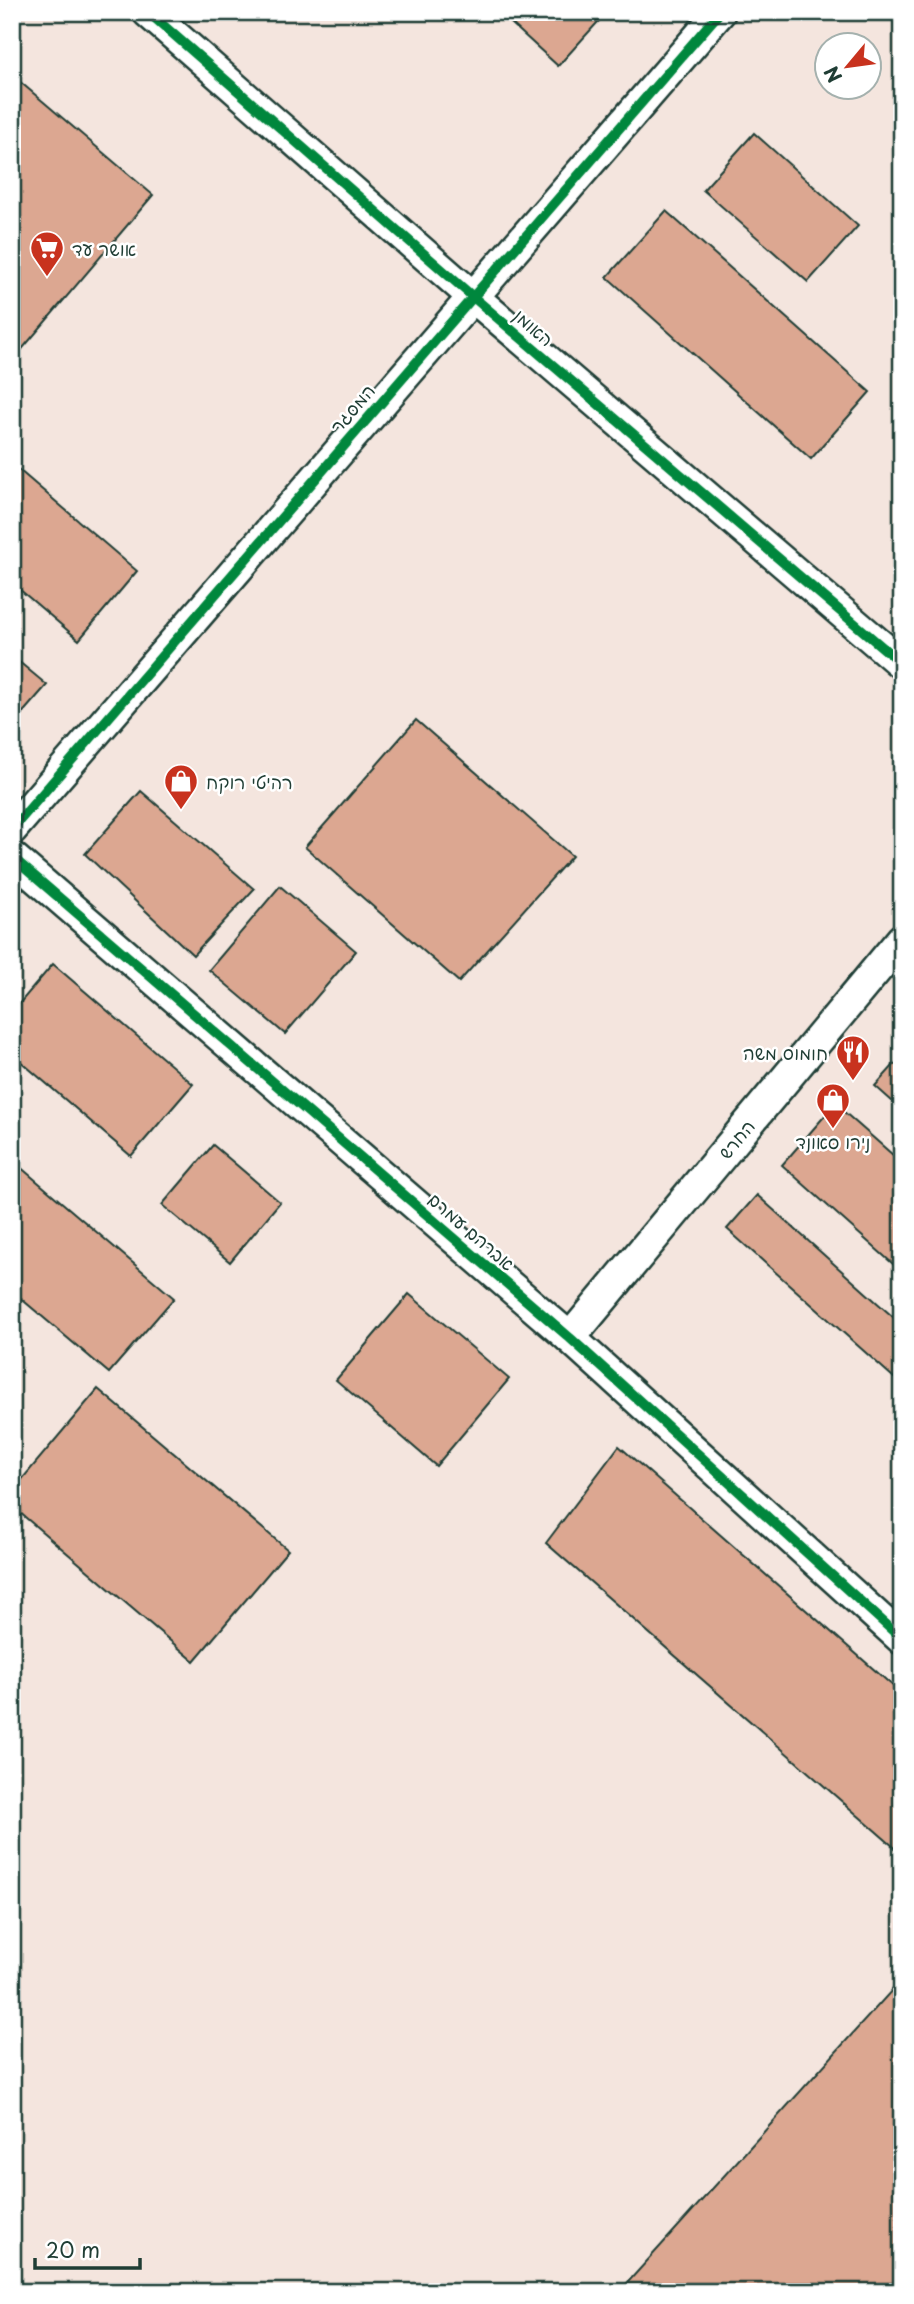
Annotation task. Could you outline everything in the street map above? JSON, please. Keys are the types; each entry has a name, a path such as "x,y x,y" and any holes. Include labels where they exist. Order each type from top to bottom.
{"street":[{"name":"האומן","path":"148,12 472,296 902,664"},
{"name":"המסגר","path":"12,829 720,12"},
{"name":"אברהם עמרם","path":"12,857 570,1338 902,1639"},
{"name":"החרש","path":"570,1338 902,939"}],"shaded area":[{"path":"12,12 902,12 902,2292 12,2292"}],"building":[{"path":"499,12 607,12 558,66"},
{"name":"אושר עד","path":"12,75 153,195 12,361"},
{"path":"754,133 858,226 808,282 703,190"},
{"path":"666,211 870,392 811,459 607,277"},
{"path":"12,464 137,571 79,640 12,583"},
{"path":"12,656 47,685 12,725"},
{"path":"416,720 572,856 459,982 305,847"},
{"path":"141,791 254,889 193,955 85,854"},
{"path":"280,886 356,951 285,1034 209,970"},
{"path":"53,964 193,1084 131,1156 12,1054 12,1012"},
{"path":"902,1056 902,1110 875,1086"},
{"path":"835,1104 902,1163 902,1272 782,1165"},
{"path":"213,1145 280,1202 230,1262 162,1205"},
{"path":"12,1160 174,1298 109,1373 12,1291"},
{"path":"757,1195 902,1325 902,1385 727,1229"},
{"path":"409,1294 509,1379 436,1466 336,1380"},
{"path":"98,1389 288,1550 194,1661 12,1506 12,1491"},
{"path":"619,1446 902,1694 902,1854 546,1543"},
{"path":"902,1979 902,2292 619,2292"}],"cycle path":[{"path":"148,12 472,296 902,664"},
{"path":"12,829 720,12"},
{"path":"12,857 570,1338 902,1639"}],"place":[{"name":"אושר עד","path":"47,278"},
{"name":"רהיטי רוקח","path":"181,811"},
{"name":"חומוס משה","path":"853,1082"},
{"name":"נירו סאונד","path":"833,1130"}]}
